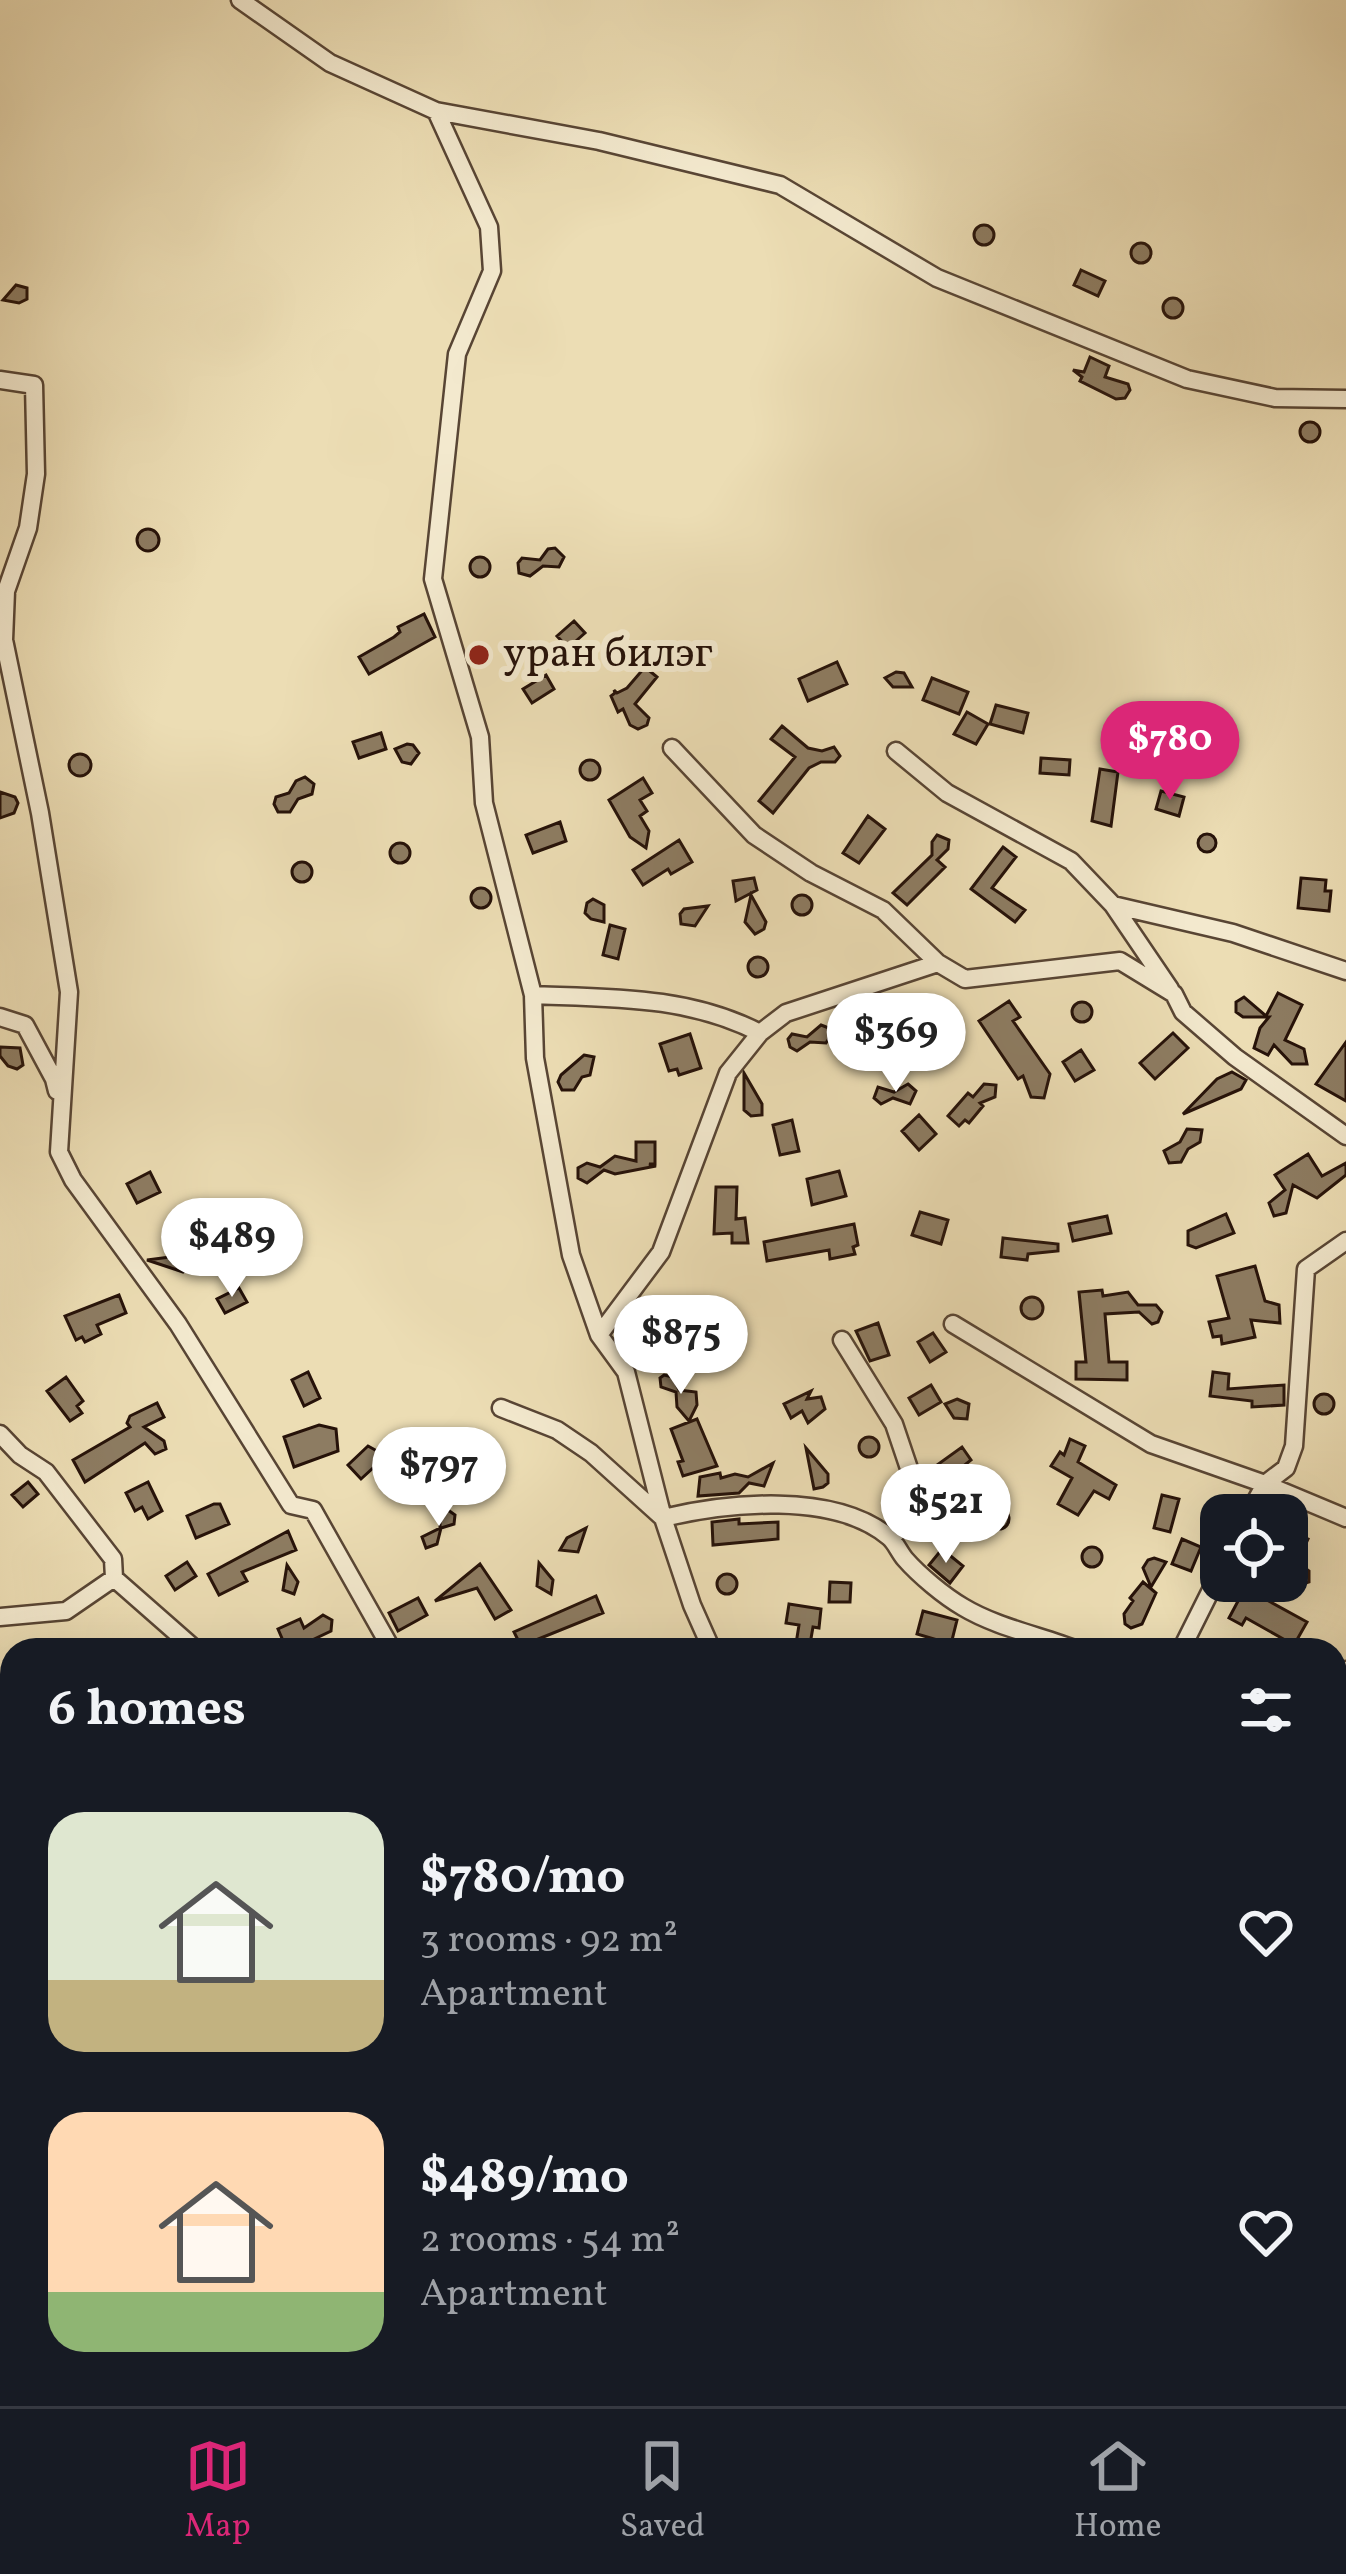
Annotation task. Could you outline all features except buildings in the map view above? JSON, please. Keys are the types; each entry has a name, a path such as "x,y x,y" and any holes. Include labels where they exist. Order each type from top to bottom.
{"street":[{"path":"240,0 330,63 436,111 599,141 780,185 937,278 1187,379 1275,398 1346,398"},
{"path":"436,111 489,226 492,271 457,354 433,579 480,737 484,803 533,995 535,1058 571,1256 599,1335 626,1372 663,1518 707,1638"},
{"path":"0,380 34,385 36,452 28,528 6,591 2,636 40,814 69,992 59,1152 73,1180 178,1324 291,1505 313,1510 385,1638"},
{"path":"672,748 754,835 811,873 883,910 938,963 965,980 1120,962 1174,994"},
{"path":"896,751 947,793 1071,861 1113,905 1183,1012 1235,1058 1346,1136"},
{"path":"1113,905 1233,934 1346,971"},
{"path":"599,1335 661,1252 728,1073 760,1033 786,1013 938,963"},
{"path":"533,995 641,999 730,1017 760,1033"},
{"path":"0,1017 25,1025 54,1079 59,1104"},
{"path":"1260,1494 1286,1468 1294,1446 1306,1269 1346,1240"},
{"path":"953,1324 1151,1444 1346,1518"},
{"path":"842,1340 894,1424 921,1504 892,1538"},
{"path":"501,1408 557,1430 663,1518"},
{"path":"0,1434 46,1472 113,1559 114,1578 182,1638"},
{"path":"663,1518 713,1506 810,1507 867,1523 892,1538 906,1560 963,1607 1045,1638"},
{"path":"0,1618 66,1610 114,1578"},
{"path":"1187,1638 1205,1602"}],"place":[{"name":"уран билэг","path":"479,655"}]}
